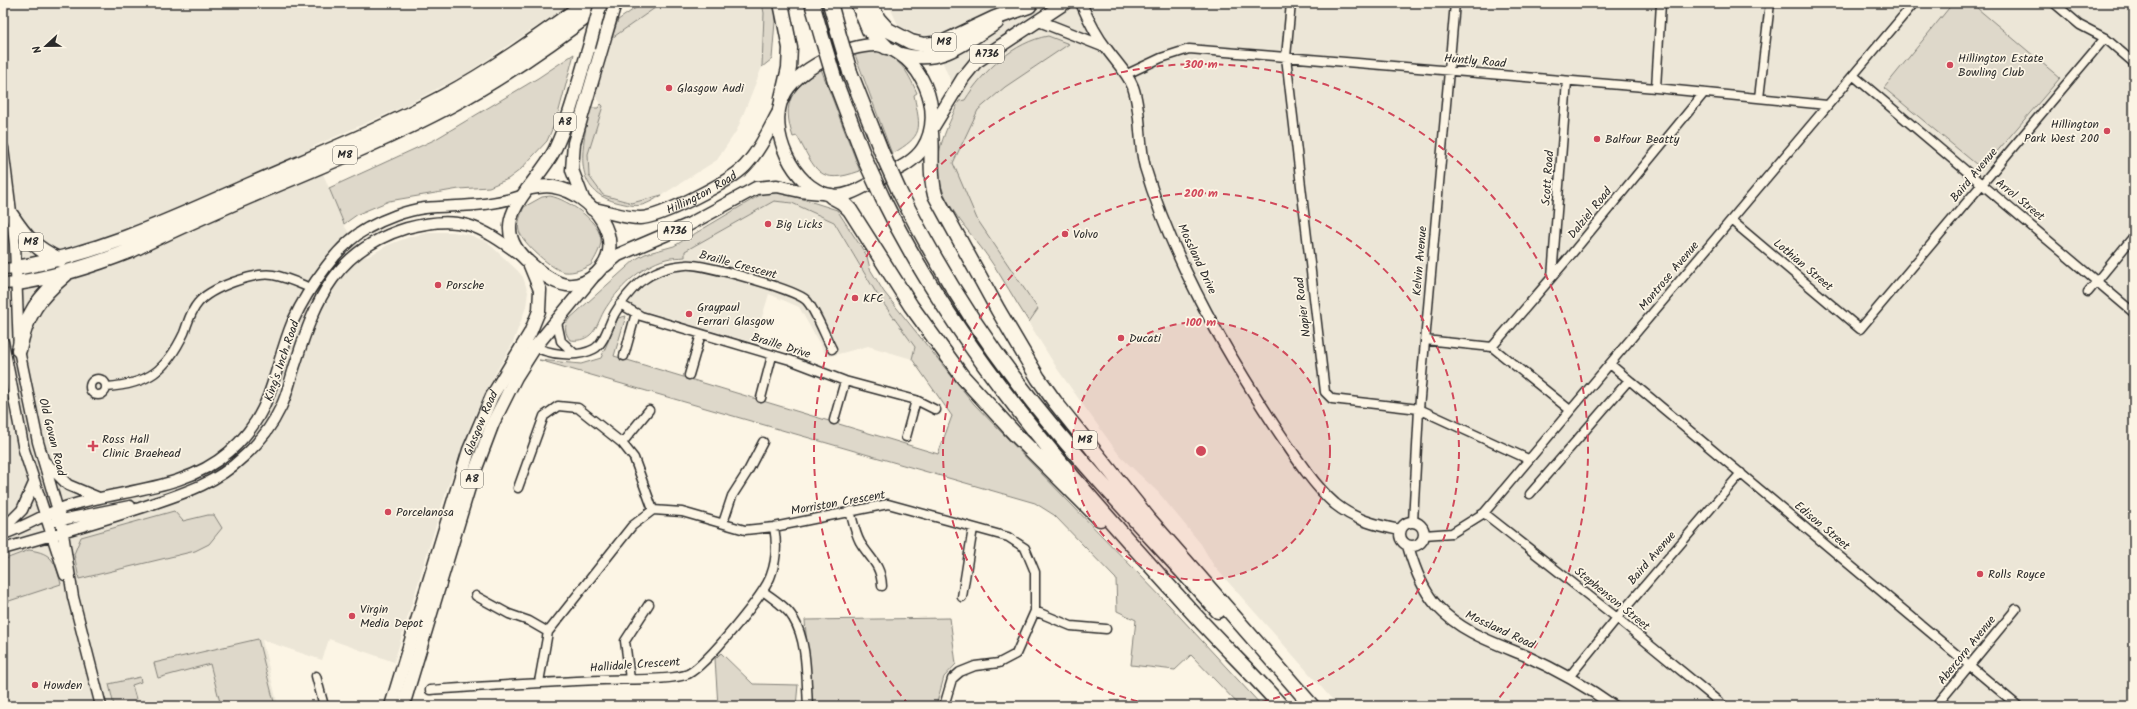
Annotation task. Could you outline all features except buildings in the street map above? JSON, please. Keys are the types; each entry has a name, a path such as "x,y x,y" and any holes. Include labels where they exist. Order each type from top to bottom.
{"highway":[{"name":"M8","path":"10,268 60,260 84,253 153,227 414,111 494,67 586,3"},
{"name":"M8","path":"10,283 68,273 132,250 441,110 484,87 526,60 603,3"},
{"path":"781,3 790,48 781,104"},
{"name":"M8","path":"812,3 835,81 866,162 883,199 940,302 1000,388 1028,424 1186,604 1281,706"},
{"name":"M8","path":"830,3 850,72 882,153 899,191 945,276 1019,384 1114,495 1304,706"},
{"path":"858,3 869,30 892,50"},
{"name":"M8","path":"870,3 878,18 888,30 911,42 924,45 942,43 995,18 1031,4"},
{"name":"M8","path":"931,131 932,145 930,176 935,195 998,310 1038,378 1080,434 1148,518 1312,706"},
{"name":"M8","path":"827,194 842,202 850,210 911,306 962,376 989,407 1186,604"},
{"name":"M8","path":"11,215 34,245 60,260"},
{"name":"M8","path":"19,350 22,332 30,313 44,294 68,273"}],"main road":[{"name":"A8","path":"524,193 553,151 564,127 603,3"},
{"name":"A8","path":"588,205 573,177 571,162 574,143 615,3"},
{"name":"A736","path":"827,194 842,195 857,190 914,158 922,149 955,88 976,62 1065,3"},
{"name":"A736","path":"781,104 801,75 844,51 861,46 892,50 921,59 941,56 1031,4"},
{"path":"892,50 912,65 924,84 932,109 931,131"},
{"path":"781,104 779,134 789,161 803,179 827,194"},
{"name":"Hillington Road","path":"588,205 625,216 649,217 662,213 721,183 739,172 752,159 781,104"},
{"path":"539,186 556,187 574,193 588,205 603,221 609,238 609,254 602,269 592,278 575,284 563,284 555,282 528,262 513,242 510,224 511,214 524,193 539,186"},
{"name":"Hillington Road","path":"602,269 618,255 688,225 756,188 777,186 800,191 827,194"},
{"name":"Glasgow Road","path":"404,706 470,484 482,450 530,344 540,304 540,290 528,262"},
{"name":"Glasgow Road","path":"391,706 469,450 492,396 530,344 557,322 592,278"}],"street":[{"name":"Mossland Drive","path":"1081,3 1090,25 1105,47 1127,74 1137,101 1145,165 1157,201 1178,251 1220,339 1286,444 1324,493 1355,518 1400,530"},
{"name":"Napier Road","path":"1291,3 1286,57 1325,392 1332,399 1419,409 1528,459"},
{"name":"Kelvin Avenue","path":"1413,522 1419,409 1455,3"},
{"path":"1656,88 1661,3"},
{"path":"1759,98 1770,3"},
{"path":"1769,12 1776,3"},
{"name":"Montrose Avenue","path":"1424,535 1452,533 1484,513 1914,3"},
{"path":"2054,3 2080,25 2105,38 2134,62"},
{"name":"Mossland Drive","path":"1039,21 1105,47"},
{"name":"Baird Avenue","path":"1860,329 2105,38"},
{"name":"Huntly Road","path":"1127,74 1156,60 1189,49 1656,88 1827,105"},
{"name":"Arrol Street","path":"1854,76 2134,313"},
{"name":"Scott Road","path":"1552,277 1567,81"},
{"name":"Dalziel Road","path":"1492,346 1552,277 1704,93"},
{"name":"Old Govan Road","path":"3,148 11,215 10,283 19,350 43,460 64,532 73,597"},
{"name":"King's Inch Road","path":"3,534 45,517 58,509 79,502 179,479 206,468 229,452 254,424 268,400 293,322 310,288 340,248 367,228 396,216 423,208 480,206 524,193"},
{"name":"Lothian Street","path":"1731,220 1860,329"},
{"name":"King's Inch Road","path":"3,549 64,532 197,489 214,480 242,459 256,444 281,407 308,323 327,284 348,261 375,241 423,224 437,222 466,224 486,232 528,262"},
{"path":"2088,292 2134,236"},
{"name":"Braille Crescent","path":"575,354 589,351 600,343 620,304 635,286 657,271 685,264 706,267 785,289 799,295 808,301 832,349"},
{"path":"107,387 134,384 147,378 159,369 172,356 189,318 198,303 218,289 242,279 271,274 310,288"},
{"name":"Braille Drive","path":"620,304 636,313 772,356 790,360 845,381 916,400 936,410"},
{"path":"624,356 636,313"},
{"path":"557,322 561,341 575,354"},
{"path":"689,376 701,334"},
{"path":"1425,340 1492,346 1570,410"},
{"name":"Old Govan Road","path":"3,342 22,439 51,536 73,597 101,706"},
{"path":"530,344 560,353 575,354"},
{"path":"761,398 772,356"},
{"name":"Edison Street","path":"1610,364 2018,706"},
{"path":"1530,494 1629,380"},
{"path":"834,420 845,381"},
{"path":"906,437 916,400"},
{"path":"518,488 544,416 558,406 578,408 622,443 634,458 653,510 632,526 548,632 539,682"},
{"path":"622,443 649,410"},
{"path":"724,523 732,496 748,471 763,442"},
{"path":"43,460 68,485 101,498"},
{"name":"Baird Avenue","path":"1568,677 1741,473"},
{"path":"3,529 22,510 34,483"},
{"path":"45,517 55,521 61,521 87,513 163,500"},
{"name":"Morriston Crescent","path":"653,510 682,512 746,530 774,527 888,504 1008,537 1025,548 1035,572 1035,611 1016,654 999,663 975,666 960,672 952,679 944,706"},
{"path":"850,511 860,542 874,560 878,568 882,586"},
{"name":"Stephenson Street","path":"1484,513 1617,618 1724,706"},
{"path":"1413,522 1423,528 1424,535 1422,542 1415,546 1408,546 1400,538 1400,530 1404,525 1413,522"},
{"name":"Hallidale Crescent","path":"430,690 539,682 630,679 687,674 706,660 763,591 771,576 777,544 774,527"},
{"path":"962,597 973,528"},
{"name":"Mossland Road","path":"1408,546 1414,565 1427,593 1436,606 1455,623 1478,637 1525,656 1568,677 1614,706"},
{"path":"763,591 780,603 793,617 798,629 803,651 808,706"},
{"path":"476,596 509,614 529,620 548,632"},
{"path":"630,679 625,640 650,604"},
{"name":"Abercorn Avenue","path":"1936,706 1971,666 2016,609"},
{"path":"1035,611 1071,626 1106,629"},
{"path":"316,676 324,706"}],"shaded area":[{"path":"3,3 572,3 464,75 398,109 312,147 345,227 367,257 388,245 409,237 432,232 453,232 470,235 487,242 517,270 523,277 528,292 526,307 512,345 496,372 473,419 446,492 394,662 329,639 322,660 262,640 278,706 3,706 3,603 29,550 3,560"},
{"path":"643,3 662,3 612,38 618,20"},
{"path":"662,3 762,3 764,13 762,67 737,130 717,160 662,195 632,203 603,195 589,176 588,154 603,106 594,95 612,38"},
{"path":"762,3 775,3 776,9 772,59 762,67 764,13"},
{"path":"888,3 2134,3 2134,706 1338,706 1214,566 1201,544 1158,492 1120,456 1058,370 989,258 950,205 941,186 939,156 946,130 959,101 932,37 924,36 899,27"},
{"path":"1953,3 1971,3 2060,78 1982,169 1884,88"},
{"path":"1048,36 1069,44 1005,87 978,110 953,163 977,219 1038,309 1029,322 981,247 950,206 940,183 938,162 944,135 959,101 965,100 972,89 1000,59 1023,44"},
{"path":"877,50 898,62 910,78 917,93 914,95 919,124 918,130 910,142 892,154 854,52"},
{"path":"574,54 557,118 547,141 520,170 508,179 489,187 459,189 389,201 358,214 344,224 329,188 434,140 538,78"},
{"path":"821,69 860,171 835,177 820,172 814,166 797,136 793,137 788,114 792,97 803,83"},
{"path":"601,104 603,106 588,154 589,176 603,195 632,203 662,195 650,202 636,206 616,202 601,196 591,187 585,176 583,151 589,108 598,108"},
{"path":"778,191 837,210 867,256 870,269 884,292 974,404 1169,605 1262,706 1240,706 1191,655 1175,670 1131,665 1136,620 1117,611 1116,579 1054,515 1035,503 539,360 581,364 601,358 618,318 626,316 614,356 938,454 952,416 912,359 915,347 878,296 834,222 792,203 774,201 685,251 685,257 668,258 648,267 630,279 609,303 598,324 590,335 578,340 570,340 568,337 566,328 568,320 636,259 645,254 674,246 765,192"},
{"path":"550,196 574,207 590,219 596,227 600,234 601,242 591,265 572,272 560,270 553,267 532,249 521,236 519,225 524,207 542,197"},
{"path":"774,201 792,203 833,222 878,296 915,347 912,359 868,346 827,357 799,307 769,294 754,343 629,306 629,300 655,278 685,270 685,251"},
{"path":"174,511 183,521 214,515 222,528 209,544 195,551 79,579 74,554 81,537"},
{"path":"29,550 43,553 52,560 55,564 61,584 3,603 3,560"},
{"path":"950,618 956,664 944,677 936,706 811,706 805,620"},
{"path":"258,639 275,706 221,706 210,664 158,678 154,663"},
{"path":"721,653 753,684 798,685 796,706 718,706 715,659"},
{"path":"140,677 141,682 132,685 138,706 114,706 109,684"}],"place":[{"name":"Hillington Estate Bowling Club","path":"1950,65"},
{"name":"Glasgow Audi","path":"669,88"},
{"name":"Hillington Park West 200","path":"2107,131"},
{"name":"Balfour Beatty","path":"1597,139"},
{"name":"Big Licks","path":"768,224"},
{"name":"Volvo","path":"1065,234"},
{"name":"Porsche","path":"438,285"},
{"name":"KFC","path":"855,298"},
{"name":"Graypaul Ferrari Glasgow","path":"689,314"},
{"name":"Ducati","path":"1121,338"},
{"name":"Ross Hall Clinic Braehead","path":"93,446"},
{"name":"Porcelanosa","path":"388,512"},
{"name":"Rolls Royce","path":"1980,574"},
{"name":"Virgin Media Depot","path":"352,616"},
{"name":"Howden","path":"35,685"}]}
